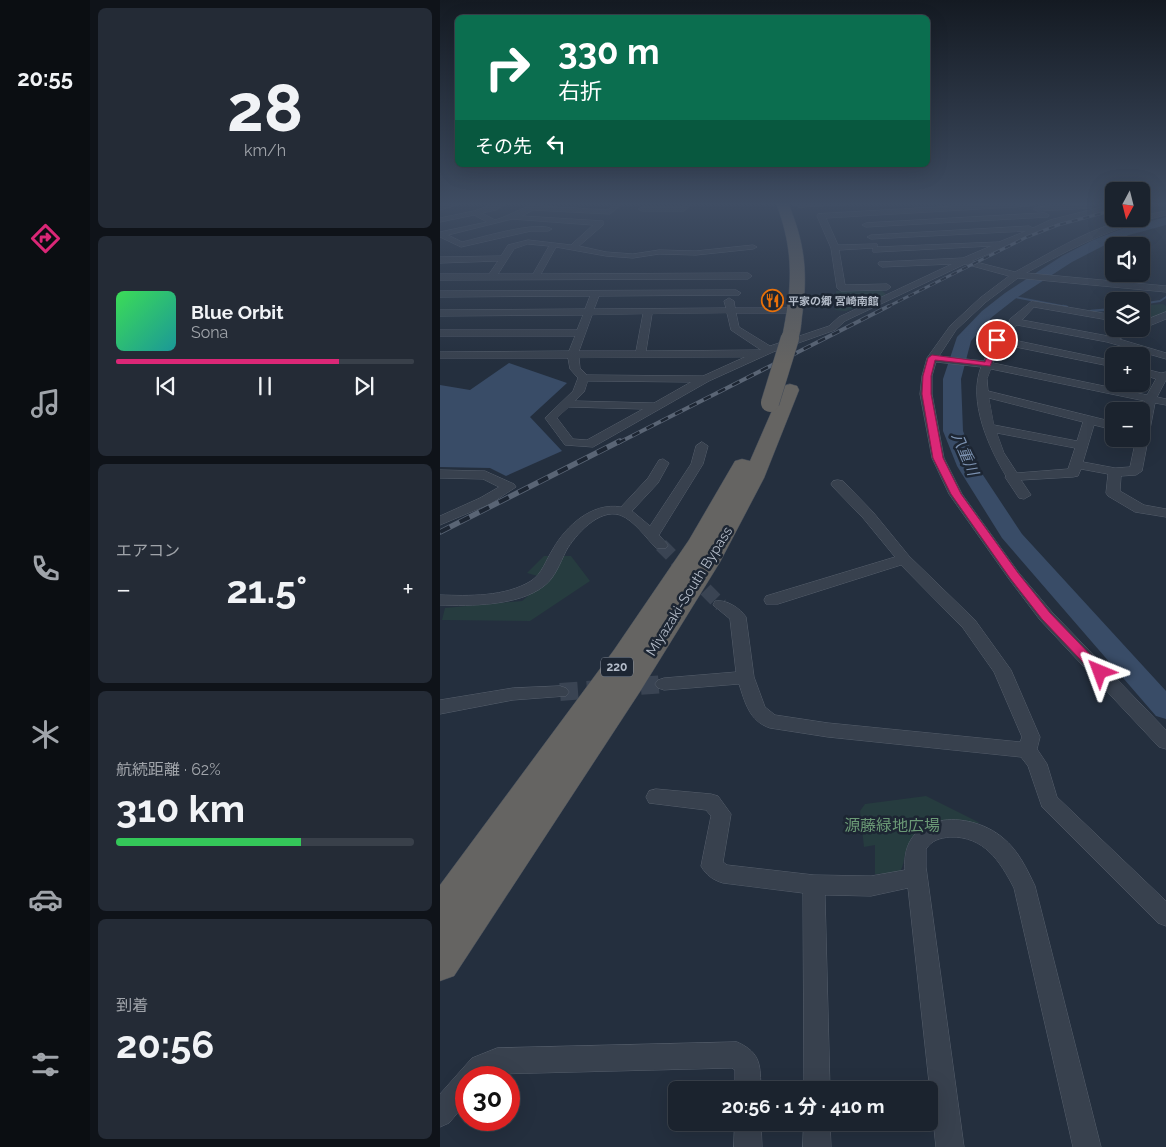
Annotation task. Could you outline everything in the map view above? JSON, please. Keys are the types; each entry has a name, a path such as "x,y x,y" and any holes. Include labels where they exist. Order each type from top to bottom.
{"highway":[{"name":"Miyazaki-South Bypass","path":"440,915 624,658 701,540 780,397 798,336 796,310 799,277 798,257"},
{"name":"Miyazaki-South Bypass","path":"440,963 647,660 725,535 761,466 798,336 811,271 810,257"}],"street":[{"path":"536,276 547,257"},
{"path":"580,257 587,264 630,266 650,257"},
{"path":"666,257 677,264 720,261 749,268 743,285 728,296 730,311 734,328 765,352"},
{"path":"664,276 677,264 720,261 731,257"},
{"path":"836,257 842,288 884,276 964,261 1019,276 1166,289"},
{"path":"878,257 889,292 896,294"},
{"path":"584,378 578,392 552,418 569,442 589,444 705,379 765,352 832,328 842,320 974,257"},
{"path":"1052,257 1019,276 963,318 953,328 927,376 926,394 933,438 938,458 956,494 1014,576 1046,616 1166,742"},
{"path":"440,260 502,258"},
{"path":"492,276 502,258"},
{"path":"562,292 570,276 587,264 630,266 664,276 743,285"},
{"path":"440,277 570,276"},
{"path":"440,294 562,292 595,294 743,285"},
{"path":"595,294 573,354 575,369 584,378 705,379"},
{"path":"1024,495 1011,477 998,453 988,428 982,393 983,364 997,340 1013,321 1032,304 1105,316"},
{"path":"440,313 796,310"},
{"path":"641,353 648,311"},
{"path":"1150,321 1166,315"},
{"path":"1013,321 1110,339 1166,356"},
{"path":"440,333 581,332"},
{"path":"1110,339 1115,337"},
{"path":"997,340 1105,362"},
{"path":"1153,352 1166,348"},
{"path":"440,355 765,352"},
{"path":"936,358 983,364 1151,397 1166,402"},
{"path":"1150,373 1164,376 1150,402"},
{"path":"982,393 1105,424"},
{"path":"567,404 655,406"},
{"path":"1011,477 1073,473 1090,420"},
{"path":"988,428 1081,445"},
{"path":"440,600 468,601 517,593 538,584 566,540 592,516 602,510 624,512 656,541 697,464 702,446"},
{"path":"1076,464 1115,472 1136,471 1140,447"},
{"path":"624,512 653,480 663,463"},
{"path":"1115,472 1113,493 1140,509 1166,513"},
{"path":"440,474 485,475 509,487 485,502 440,521"},
{"path":"838,484 868,514 904,559 969,624 1002,670 1031,737 1027,750"},
{"path":"772,600 904,559"},
{"path":"721,605 738,617 745,677 757,711 770,721 828,730 1027,750 1037,764 1049,801 1166,916"},
{"path":"664,684 745,677"},
{"path":"440,707 513,694 560,692"},
{"path":"656,797 711,802 721,814 712,866 723,874 814,885 872,886 917,877"},
{"path":"950,1147 917,877 916,849 924,836 941,830 960,828 975,831 996,844 1008,857 1024,886 1087,1147"},
{"path":"814,885 817,1081"},
{"path":"486,1066 497,1061 738,1055 747,1064 748,1081"},
{"path":"440,1114 455,1096"},
{"path":"748,1131 748,1147"},
{"path":"817,1131 817,1147"}],"green space":[{"path":"881,290 886,294 883,297 846,311 835,310 836,291"},
{"path":"1163,304 1166,306 1166,314 1150,318 1150,305"},
{"path":"544,556 571,556 590,581 530,621 442,620 445,608 522,601 548,579 527,573"},
{"name":"源藤緑地広場","path":"926,796 980,823 948,823 929,827 920,832 907,848 899,873 875,874 875,845 864,847 860,811 865,804"}],"water":[{"path":"509,363 567,383 530,417 562,451 506,476 490,468 440,467 440,385 470,390"}],"waterway":[{"name":"八重川","path":"1072,257 1010,296 987,314 963,340 952,379 953,431 967,466 1013,538 1166,709"},
{"path":"1010,296 1067,307 1063,306"},
{"path":"1150,303 1160,301 1166,297"},
{"path":"1091,311 1105,310"}],"tunnel":[{"path":"661,545 721,605"},
{"path":"560,692 664,684"}],"railway":[{"path":"889,306 988,257"},
{"path":"618,443 889,306"},
{"path":"440,532 620,441"}],"place":[{"name":"平家の郷 宮崎南館","path":"772,301"}],"route":[{"path":"997,340 988,365 932,358 927,376 926,394 934,445 938,458 956,494 1014,576 1046,616 1100,672"}]}
